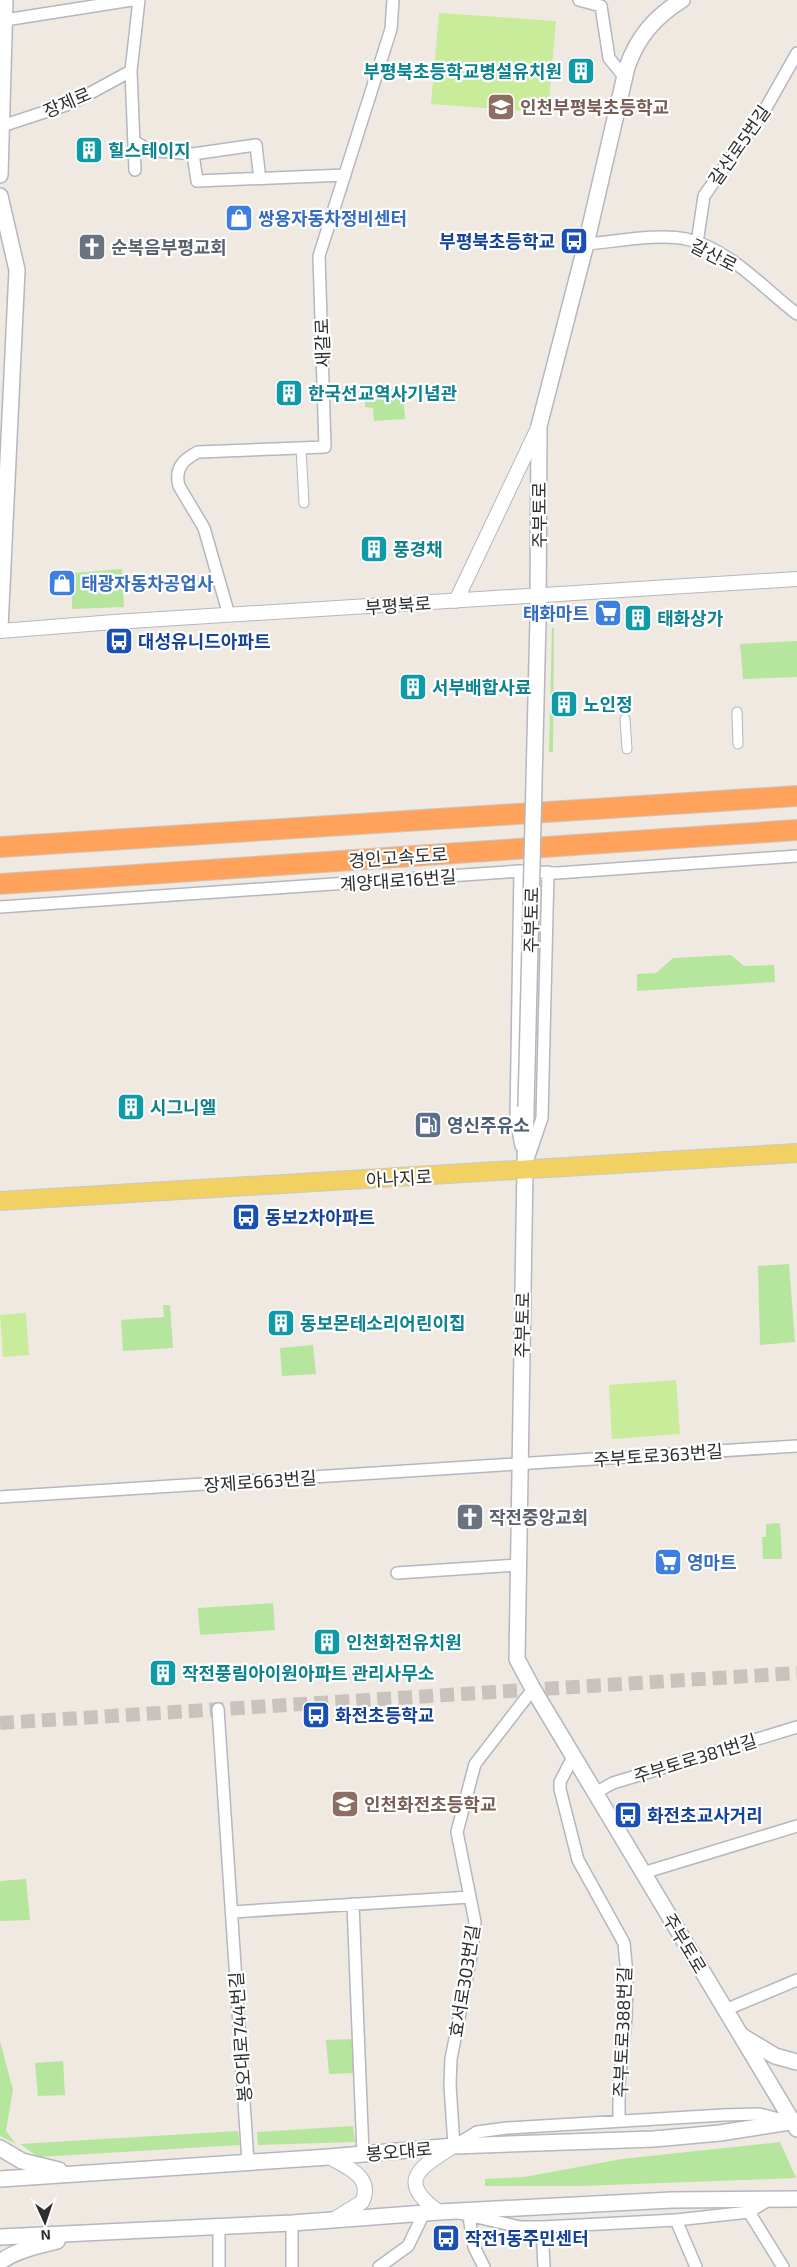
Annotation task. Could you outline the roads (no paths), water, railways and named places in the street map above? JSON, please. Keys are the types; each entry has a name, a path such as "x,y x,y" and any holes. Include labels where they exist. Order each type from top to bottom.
{"highway":[{"name":"경인고속도로","path":"0,847 797,796"},
{"name":"경인고속도로","path":"0,884 797,830"}],"main road":[{"path":"0,175 5,0"},
{"name":"주부토로","path":"682,0 655,20 643,32 634,47 539,426 538,619 526,1106 517,1659 533,1690 595,1794 740,2035 796,2124"},
{"path":"0,196 16,270 0,629"},
{"name":"아나지로","path":"0,1202 797,1153"},
{"path":"740,2035 775,2056 797,2062"},
{"name":"봉오대로","path":"0,2179 329,2157 454,2146 654,2138 796,2124"},
{"path":"0,2148 22,2161 73,2174"},
{"path":"0,2237 292,2223 431,2213 462,2215 672,2200 797,2198"},
{"path":"0,2262 35,2246 89,2233"}],"street":[{"path":"5,20 132,0"},
{"path":"135,170 131,71 140,0"},
{"name":"새갈로","path":"229,615 204,528 179,486 177,478 179,468 186,458 198,452 325,446 319,256 391,29 393,0"},
{"path":"579,0 601,6 609,58 625,78"},
{"name":"갈산로5번길","path":"696,243 704,196 767,106 797,53"},
{"name":"장제로","path":"2,126 72,103 131,71"},
{"path":"134,141 148,150 193,154 256,146 259,171"},
{"path":"193,154 197,181 345,176"},
{"name":"갈산로","path":"586,244 668,237 696,243 738,265 797,314"},
{"path":"456,601 539,426"},
{"path":"302,448 304,503"},
{"name":"부평북로","path":"0,629 797,579"},
{"path":"737,712 738,744"},
{"path":"625,719 627,749"},
{"name":"계양대로16번길","path":"0,907 520,871 548,872 797,856"},
{"path":"520,871 516,1119 525,1170"},
{"path":"525,1170 542,1118 548,872"},
{"path":"519,898 526,890 532,887 540,889 547,898"},
{"name":"주부토로363번길","path":"520,1464 797,1446"},
{"name":"장제로663번길","path":"0,1497 520,1464"},
{"path":"397,1574 518,1565"},
{"name":"효서로303번길","path":"454,2146 450,2085 451,2059 475,1922 458,1832 475,1764 533,1690"},
{"name":"봉오대로744번길","path":"218,1710 248,2162"},
{"name":"주부토로381번길","path":"595,1794 613,1783 797,1726"},
{"name":"주부토로388번길","path":"574,1757 560,1782 560,1789 578,1860 624,1943 627,1975 626,2009 619,2083 619,2121"},
{"path":"643,1873 797,1826"},
{"path":"232,1912 470,1897"},
{"path":"352,1904 364,2154"},
{"path":"725,2010 797,1980"},
{"path":"378,2267 408,2246 431,2213 418,2194 415,2185 416,2176 426,2163 477,2132 619,2121 759,2114 796,2124"},
{"path":"329,2157 354,2170 366,2186 362,2202 332,2220"},
{"path":"462,2215 520,2227 542,2227 676,2220 749,2212 770,2199"},
{"path":"749,2212 782,2267"},
{"path":"462,2215 484,2267"},
{"path":"676,2220 696,2267"},
{"path":"292,2223 292,2267"},
{"path":"219,2226 219,2267"},
{"path":"542,2227 544,2267"}],"tunnel":[{"path":"0,1723 797,1673"}],"place":[{"name":"부평북초등학교병설유치원","path":"581,71"},
{"name":"인천부평북초등학교","path":"501,107"},
{"name":"힐스테이지","path":"89,150"},
{"name":"쌍용자동차정비센터","path":"239,218"},
{"name":"부평북초등학교","path":"574,241"},
{"name":"순복음부평교회","path":"92,247"},
{"name":"한국선교역사기념관","path":"289,393"},
{"name":"풍경채","path":"374,549"},
{"name":"태광자동차공업사","path":"62,583"},
{"name":"태화마트","path":"608,613"},
{"name":"태화상가","path":"638,618"},
{"name":"대성유니드아파트","path":"119,641"},
{"name":"서부배합사료","path":"413,687"},
{"name":"노인정","path":"564,704"},
{"name":"시그니엘","path":"131,1107"},
{"name":"영신주유소","path":"428,1125"},
{"name":"동보2차아파트","path":"246,1217"},
{"name":"동보몬테소리어린이집","path":"281,1323"},
{"name":"작전중앙교회","path":"470,1517"},
{"name":"영마트","path":"668,1562"},
{"name":"인천화전유치원","path":"327,1642"},
{"name":"작전풍림아이원아파트 관리사무소","path":"163,1673"},
{"name":"화전초등학교","path":"316,1715"},
{"name":"인천화전초등학교","path":"345,1804"},
{"name":"화전초교사거리","path":"628,1815"},
{"name":"작전1동주민센터","path":"446,2238"}]}
